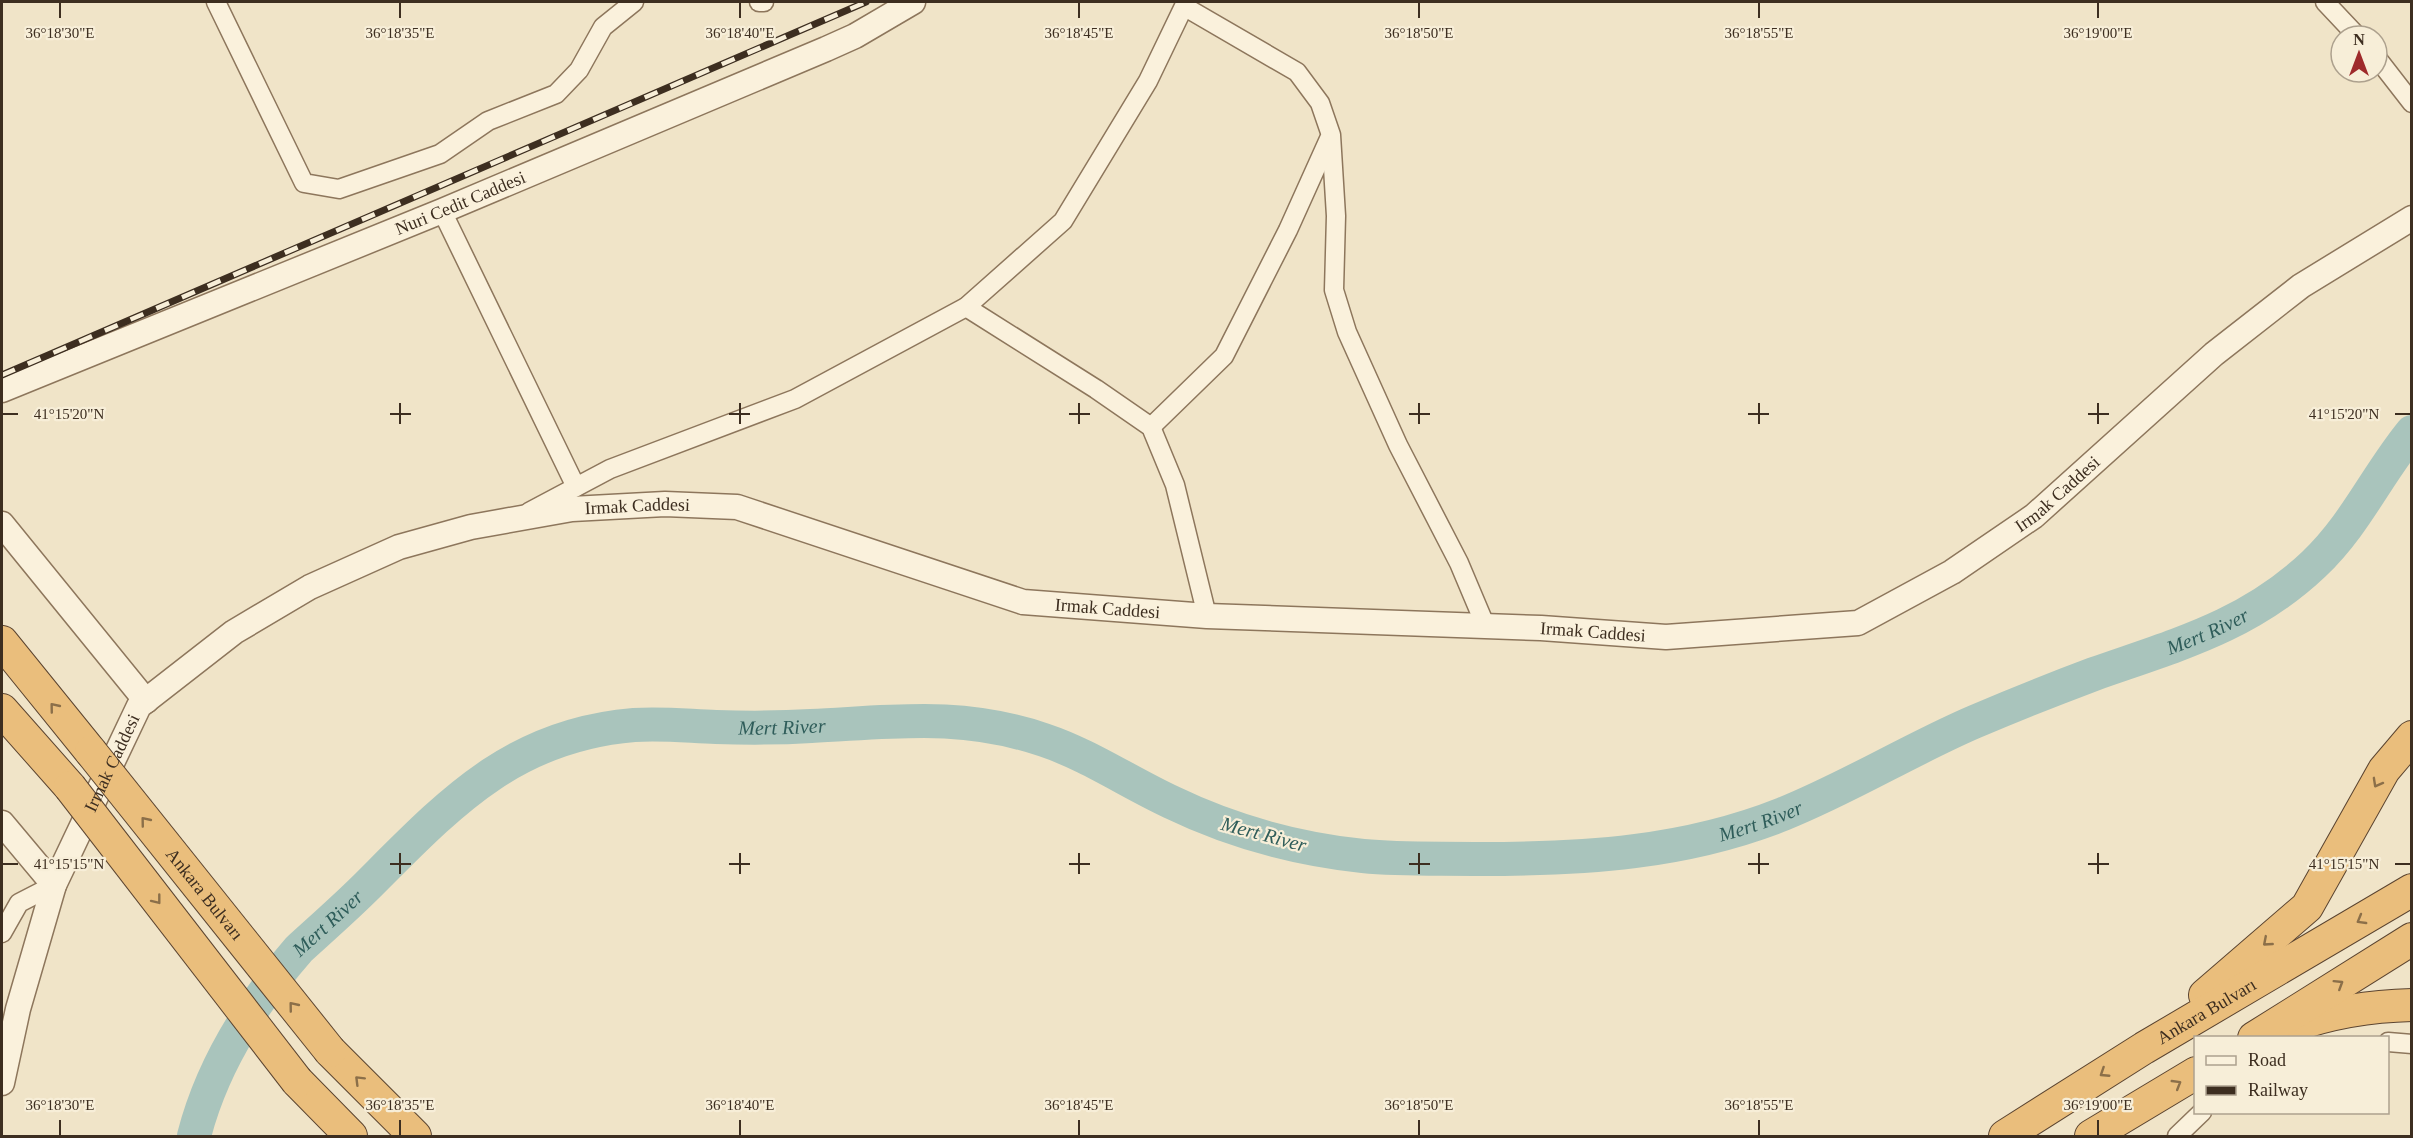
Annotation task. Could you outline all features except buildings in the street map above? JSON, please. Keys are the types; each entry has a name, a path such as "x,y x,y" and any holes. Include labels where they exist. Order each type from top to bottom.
{"highway":[{"name":"Ankara Bulvarı","path":"2,642 330,1051 415,1137"},
{"path":"2,710 70,787 297,1081 351,1137"},
{"path":"2144,1048 2307,907 2384,770 2412,737"},
{"name":"Ankara Bulvarı","path":"2005,1137 2144,1048 2412,890"},
{"path":"2257,1036 2412,939"},
{"path":"2267,1036 2328,1015 2374,1006 2412,1005"},
{"path":"2091,1137 2194,1074"}],"street":[{"path":"216,2 304,183 339,189 440,154 488,121 556,94 579,70 603,27 634,2"},
{"path":"759,2 764,2"},
{"name":"Nuri Cedit Caddesi","path":"2,390 442,211 855,36 913,2"},
{"path":"2325,2 2346,24"},
{"path":"517,518 610,469 795,399 966,307 1063,221 1148,81 1186,4 1297,72 1320,103 1331,135 1336,216 1334,290 1347,332 1398,445 1459,563 1486,627"},
{"path":"2389,73 2412,103"},
{"path":"1150,427 1224,356 1288,230 1331,135"},
{"path":"442,211 576,487"},
{"name":"Irmak Caddesi","path":"2,1083 18,1010 54,885 139,706 234,632 310,587 399,547 471,526 572,509 665,504 737,507 1023,602 1207,616 1541,628 1666,637 1858,623 1952,572 2034,516 2214,354 2301,286 2412,218"},
{"path":"966,307 1096,389 1150,427 1174,485 1207,616"},
{"path":"2,524 146,701"},
{"path":"2,823 54,885 19,903 2,933"},
{"path":"2389,1042 2412,1044"},
{"path":"2177,1137 2201,1114"}],"waterway":[{"name":"Mert River","path":"194,1136 211,1085 235,1037 249,1014 299,949 456,801 486,778 552,743 591,731 634,725 763,728 900,721 956,722 1014,731 1061,746 1155,794 1217,822 1314,849 1393,858 1520,859 1596,855 1672,845 1746,827 1783,814 1831,793 1974,722 2079,680 2183,643 2264,603 2289,585 2329,549 2412,432"}],"railway":[{"path":"2,375 866,2"}]}
